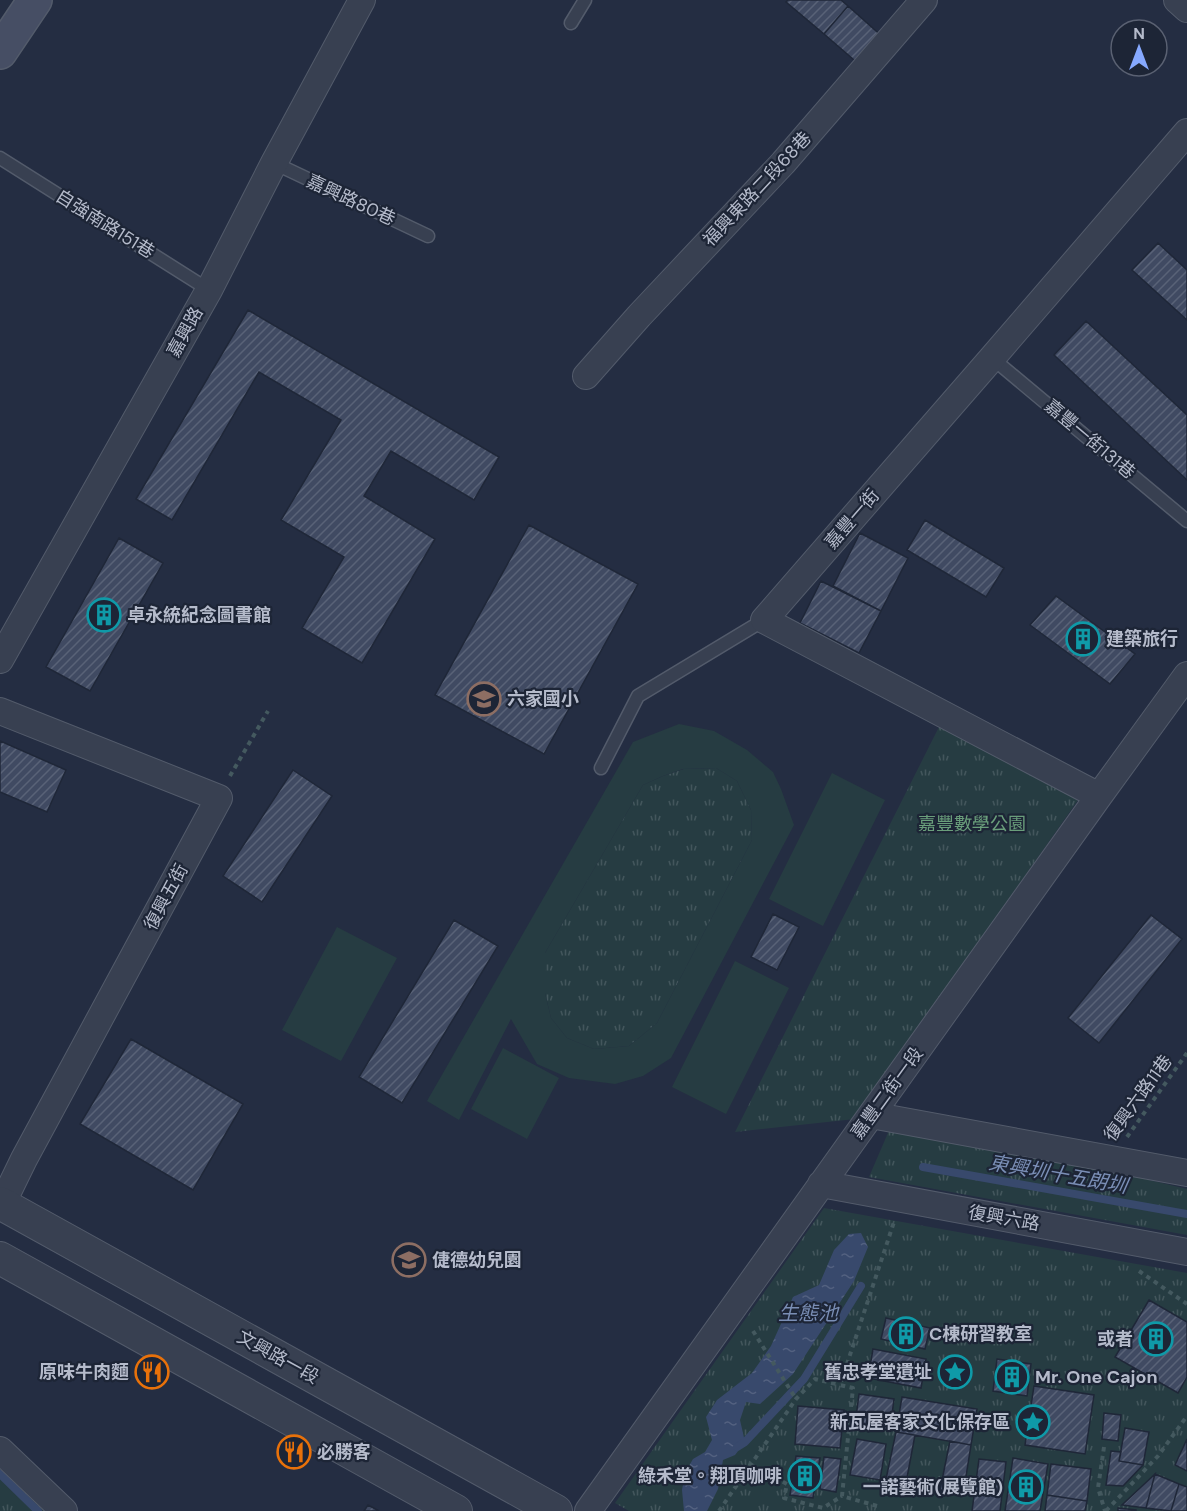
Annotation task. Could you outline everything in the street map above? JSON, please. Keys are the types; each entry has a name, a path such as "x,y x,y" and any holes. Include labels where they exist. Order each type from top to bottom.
{"main road":[{"path":"0,52 35,0"}],"street":[{"name":"嘉興路","path":"0,660 209,290 362,0"},
{"name":"福興東路二段68巷","path":"586,376 639,316 783,163 924,0"},
{"path":"1177,0 1187,9"},
{"name":"嘉豐一街","path":"764,620 1187,132"},
{"path":"764,620 1099,796"},
{"name":"嘉豐二街一段","path":"588,1511 1187,675"},
{"path":"0,711 219,798"},
{"name":"復興五街","path":"1,1203 219,798"},
{"path":"871,1115 1187,1173"},
{"name":"復興六路","path":"821,1184 1187,1252"},
{"name":"文興路一段","path":"1,1203 556,1511"},
{"path":"0,1258 456,1511"},
{"path":"0,1450 64,1511"}],"lane":[{"path":"571,23 585,0"},
{"name":"自強南路151巷","path":"0,158 209,290"},
{"name":"嘉興路80巷","path":"274,163 428,236"},
{"name":"嘉豐一街131巷","path":"992,358 1187,521"},
{"path":"601,768 638,696 764,620"}],"path":[{"path":"219,798 268,711"},
{"name":"復興六路11巷","path":"1110,1159 1187,1053"},
{"path":"840,1385 894,1222"},
{"path":"753,1331 796,1399"},
{"path":"719,1511 796,1399 815,1379 853,1388 842,1496"},
{"path":"1104,1447 1098,1488 1106,1511 1158,1456 1187,1416"},
{"path":"751,1465 787,1484 784,1498 824,1508 842,1496 877,1506"}],"green space":[{"name":"嘉豐數學公園","path":"941,723 1078,800 855,1119 735,1132"},
{"path":"679,724 714,731 747,750 773,772 794,825 671,1058 643,1076 615,1084 569,1078 537,1064 511,1019 459,1120 427,1101 633,742","holes":["716,768 737,781 751,810 752,840 657,1023 629,1046 594,1049 567,1038 551,1018 545,993 545,953 643,785 683,769"]},
{"path":"716,768 737,781 751,810 752,840 657,1023 629,1046 594,1049 567,1038 551,1018 545,993 545,953 643,785 684,769"},
{"path":"832,773 885,800 823,926 769,899"},
{"path":"337,927 397,958 341,1061 282,1030"},
{"path":"735,961 789,988 726,1114 672,1087"},
{"path":"503,1048 559,1078 527,1139 471,1109"},
{"path":"894,1119 1187,1189 1187,1235 869,1177"},
{"path":"824,1208 1187,1273 1187,1511 629,1511 615,1503"},
{"path":"0,1449 70,1511 0,1511"}],"water":[{"name":"生態池","path":"861,1233 868,1247 854,1281 793,1374 760,1404 746,1402 740,1420 745,1442 735,1455 723,1460 718,1489 707,1511 684,1511 682,1490 685,1473 693,1459 705,1452 712,1440 706,1417 717,1400 752,1373 771,1346 793,1297 819,1285 834,1250 849,1234"}],"building":[{"path":"788,0 841,0 848,6 824,34 786,2"},
{"path":"848,6 885,39 861,66 824,34"},
{"path":"1158,243 1187,270 1187,320 1132,270"},
{"path":"248,310 499,457 474,500 391,451 364,496 435,539 362,663 302,628 344,557 281,520 341,420 259,372 172,520 136,499"},
{"path":"1086,321 1187,415 1187,480 1054,355"},
{"path":"925,520 1004,568 986,597 907,550"},
{"path":"529,525 638,584 544,754 435,695"},
{"path":"860,533 908,558 881,611 833,586"},
{"name":"卓永統紀念圖書館","path":"119,538 163,563 90,691 46,667"},
{"path":"821,581 881,611 859,653 800,623"},
{"name":"建築旅行","path":"1056,596 1135,654 1110,684 1030,625"},
{"path":"0,741 66,770 47,812 0,792"},
{"path":"293,770 332,796 262,902 223,876"},
{"path":"773,914 799,927 777,970 751,957"},
{"path":"1151,915 1182,939 1099,1043 1068,1018"},
{"path":"454,920 498,946 402,1103 359,1077"},
{"path":"131,1039 243,1104 193,1190 80,1124"},
{"name":"或者","path":"1149,1300 1187,1322 1187,1377 1178,1393 1115,1357"},
{"name":"C棟研習教室","path":"886,1318 930,1328 925,1349 881,1339"},
{"path":"873,1349 926,1359 921,1388 868,1378"},
{"name":"Mr. One Cajon","path":"997,1359 1031,1364 1027,1396 993,1391"},
{"path":"1034,1386 1094,1395 1085,1454 1025,1445"},
{"path":"859,1394 894,1399 890,1430 855,1425"},
{"path":"902,1397 977,1409 971,1445 896,1432"},
{"path":"798,1406 844,1410 840,1448 795,1444"},
{"path":"1104,1413 1121,1415 1118,1441 1102,1439"},
{"path":"1125,1428 1149,1432 1143,1465 1119,1461"},
{"path":"896,1432 915,1435 906,1483 886,1479"},
{"path":"857,1439 886,1444 880,1480 850,1475"},
{"path":"1187,1439 1187,1471 1175,1465"},
{"path":"950,1441 971,1445 963,1495 940,1490"},
{"path":"1111,1451 1121,1452 1119,1461 1143,1465 1123,1486 1106,1485"},
{"name":"綠禾堂。翔頂咖啡","path":"796,1456 820,1458 813,1498 790,1495"},
{"path":"824,1457 841,1459 836,1492 820,1489"},
{"name":"一諾藝術(展覽館)","path":"1013,1458 1048,1464 1040,1511 1005,1511"},
{"path":"979,1459 1006,1462 1000,1511 972,1511"},
{"path":"1051,1464 1091,1469 1087,1501 1047,1495"},
{"path":"1155,1474 1146,1508 1122,1505"},
{"path":"1155,1474 1179,1484 1171,1511 1146,1508"},
{"path":"1179,1484 1187,1487 1187,1511 1171,1511"},
{"path":"1047,1495 1087,1501 1085,1511 1045,1511"},
{"path":"368,1505 379,1511 364,1511"},
{"path":"1118,1508 1136,1510 1136,1511 1118,1511"}],"waterway":[{"name":"東興圳十五朗圳","path":"923,1167 1187,1214"},
{"name":"東興圳十五朗圳","path":"737,1447 745,1442 804,1379 861,1286"},
{"path":"0,1474 38,1511"}],"place":[{"name":"卓永統紀念圖書館","path":"104,615"},
{"name":"建築旅行","path":"1083,639"},
{"name":"六家國小","path":"484,699"},
{"name":"倢德幼兒園","path":"409,1260"},
{"name":"C棟研習教室","path":"906,1334"},
{"name":"或者","path":"1156,1339"},
{"name":"原味牛肉麵","path":"152,1372"},
{"name":"舊忠孝堂遺址","path":"955,1372"},
{"name":"Mr. One Cajon","path":"1012,1377"},
{"name":"新瓦屋客家文化保存區","path":"1033,1422"},
{"name":"必勝客","path":"294,1452"},
{"name":"綠禾堂。翔頂咖啡","path":"805,1476"},
{"name":"一諾藝術(展覽館)","path":"1026,1487"}]}
